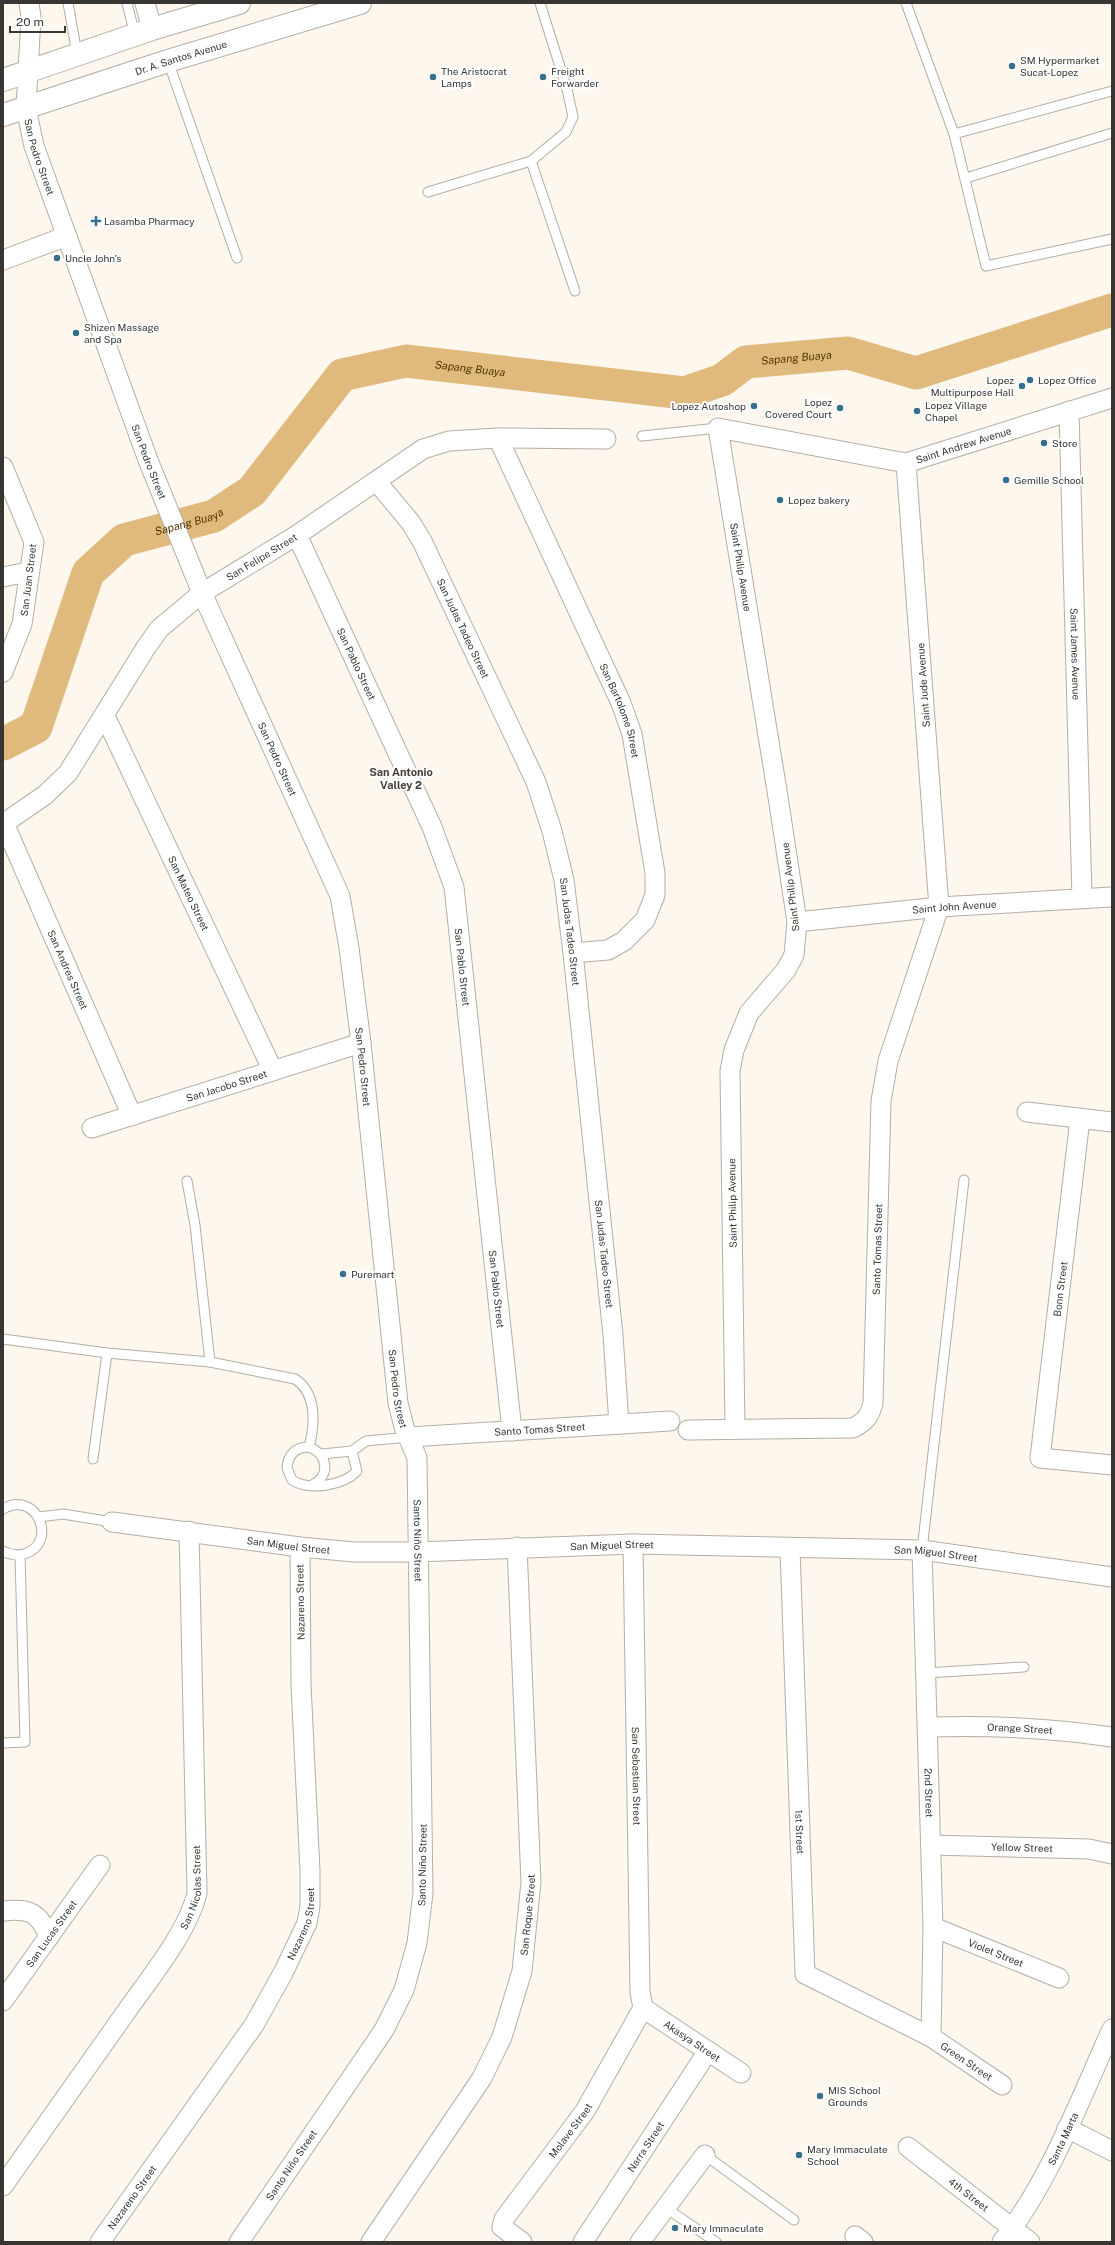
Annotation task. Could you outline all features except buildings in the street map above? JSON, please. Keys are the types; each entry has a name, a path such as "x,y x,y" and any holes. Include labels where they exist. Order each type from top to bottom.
{"main road":[{"path":"3,80 143,32 240,3"},
{"name":"Dr. A. Santos Avenue","path":"3,115 168,61 360,3"}],"street":[{"name":"San Pedro Street","path":"29,3 31,17 26,73 26,108 34,146 148,460 169,513 202,593 340,896 348,941 361,1043 398,1403 409,1437"},
{"path":"143,32 145,3"},
{"path":"3,260 67,236"},
{"name":"Saint Andrew Avenue","path":"718,428 906,463 1112,398"},
{"name":"Saint James Avenue","path":"1069,411 1082,898"},
{"name":"Saint Philip Avenue","path":"718,428 778,797 796,922 794,956 786,970 749,1013 734,1050 730,1071 735,1428"},
{"name":"San Felipe Street","path":"3,824 45,794 68,773 105,716 145,649 160,629 202,593 297,535 377,482 423,449 449,441 498,438 606,439"},
{"name":"San Bartolome Street","path":"498,438 622,703 632,734 655,873 655,895 645,920 624,941 608,950 573,953"},
{"name":"Saint Jude Avenue","path":"906,463 939,907"},
{"name":"San Juan Street","path":"3,467 34,542 28,572 22,624 3,672"},
{"name":"San Judas Tadeo Street","path":"377,482 411,523 422,541 536,782 552,831 564,880 573,953 613,1335 618,1424"},
{"name":"San Pablo Street","path":"297,535 432,827 454,887 512,1431"},
{"path":"3,577 28,572"},
{"name":"San Mateo Street","path":"105,716 273,1071"},
{"name":"San Andres Street","path":"3,824 132,1116"},
{"name":"Saint John Avenue","path":"796,922 939,907 1112,897"},
{"name":"Santo Tomas Street","path":"688,1430 735,1428 853,1428 864,1423 870,1414 873,1403 881,1101 888,1061 939,907"},
{"name":"San Jacobo Street","path":"92,1128 361,1043"},
{"path":"1027,1112 1112,1122"},
{"name":"Bonn Street","path":"1080,1119 1040,1458 1112,1465"},
{"name":"Santo Tomas Street","path":"409,1437 670,1421"},
{"name":"Santo Niño Street","path":"239,2242 384,2030 404,1990 417,1943 423,1893 417,1552 417,1458 409,1437"},
{"name":"San Miguel Street","path":"112,1522 300,1547 354,1552 417,1552 517,1547 633,1544 790,1549 922,1550 1112,1577"},
{"name":"San Nicolas Street","path":"3,2186 149,1979 188,1919 194,1907 197,1893 189,1532"},
{"name":"San Sebastian Street","path":"633,1544 640,1992 644,2008"},
{"name":"Nazareno Street","path":"100,2242 254,2025 283,1973 309,1915 310,1872 301,1684 300,1547"},
{"name":"San Roque Street","path":"371,2242 482,2078 502,2037 522,1971 530,1882 517,1547"},
{"name":"1st Street","path":"790,1549 805,1974 931,2036"},
{"name":"2nd Street","path":"922,1550 933,1927 931,2036"},
{"name":"Orange Street","path":"927,1727 980,1726 1075,1732 1112,1737"},
{"name":"Yellow Street","path":"931,1844 1089,1849 1112,1854"},
{"name":"San Lucas Street","path":"3,2001 100,1865"},
{"path":"3,1911 25,1910 37,1915 49,1937"},
{"name":"Violet Street","path":"933,1927 1059,1978"},
{"name":"Akasya Street","path":"644,2008 740,2073"},
{"name":"Molave Street","path":"522,2242 502,2227 504,2219 585,2111 644,2008"},
{"name":"Santa Marta","path":"1007,2236 1045,2174 1112,2029"},
{"name":"Green Street","path":"931,2036 1002,2085"},
{"name":"Narra Street","path":"583,2242 708,2051"},
{"path":"1067,2128 1112,2151"},
{"name":"4th Street","path":"908,2147 1007,2236 1030,2242"},
{"path":"640,2242 705,2155"}],"lane":[{"path":"68,3 77,54"},
{"path":"128,3 143,32"},
{"path":"428,192 531,161 566,132 573,117 567,89 540,3"},
{"path":"906,3 954,134 966,178 986,266 1112,239"},
{"path":"168,61 237,258"},
{"path":"954,134 1112,91"},
{"path":"966,178 1112,133"},
{"path":"531,161 575,291"},
{"path":"642,436 718,428"},
{"path":"922,1550 964,1180"},
{"path":"187,1181 195,1225 210,1362"},
{"path":"3,1339 106,1353 210,1362 290,1378 304,1385 312,1403 314,1429 309,1447"},
{"path":"93,1459 106,1353"},
{"path":"352,1451 357,1471 351,1478 332,1484 305,1486 292,1480 287,1468 290,1454 302,1447 309,1447 322,1454 352,1451 366,1441 409,1437"},
{"path":"312,1485 322,1478 325,1472 326,1466 322,1454"},
{"path":"3,1509 12,1505 20,1505 34,1511 39,1517 42,1533 39,1541 31,1551 20,1555 12,1555 3,1551"},
{"path":"39,1517 63,1514 112,1522"},
{"path":"3,1742 25,1742 20,1555"},
{"path":"926,1673 1024,1667"},
{"path":"705,2155 794,2220"},
{"path":"666,2208 716,2242"}],"waterway":[{"name":"Sapang Buaya","path":"3,744 36,727 88,573 124,540 214,516 252,491 342,375 406,361 684,393 722,380 746,362 848,353 916,373 1112,310"}],"place":[{"name":"SM Hypermarket Sucat-Lopez","path":"1012,66"},
{"name":"The Aristocrat Lamps","path":"433,77"},
{"name":"Freight Forwarder","path":"543,77"},
{"name":"Lasamba Pharmacy","path":"96,221"},
{"name":"Uncle John's","path":"57,258"},
{"name":"Shizen Massage and Spa","path":"76,333"},
{"name":"Lopez Office","path":"1030,380"},
{"name":"Lopez Multipurpose Hall","path":"1022,386"},
{"name":"Lopez Autoshop","path":"754,406"},
{"name":"Lopez Covered Court","path":"840,408"},
{"name":"Lopez Village Chapel","path":"917,411"},
{"name":"Store","path":"1044,443"},
{"name":"Gemille School","path":"1006,480"},
{"name":"Lopez bakery","path":"780,500"},
{"name":"Puremart","path":"343,1274"},
{"name":"MIS School Grounds","path":"820,2096"},
{"name":"Mary Immaculate School","path":"799,2155"},
{"name":"Mary Immaculate","path":"675,2228"}],"district":[{"name":"San Antonio Valley 2","path":"401,778"}]}
